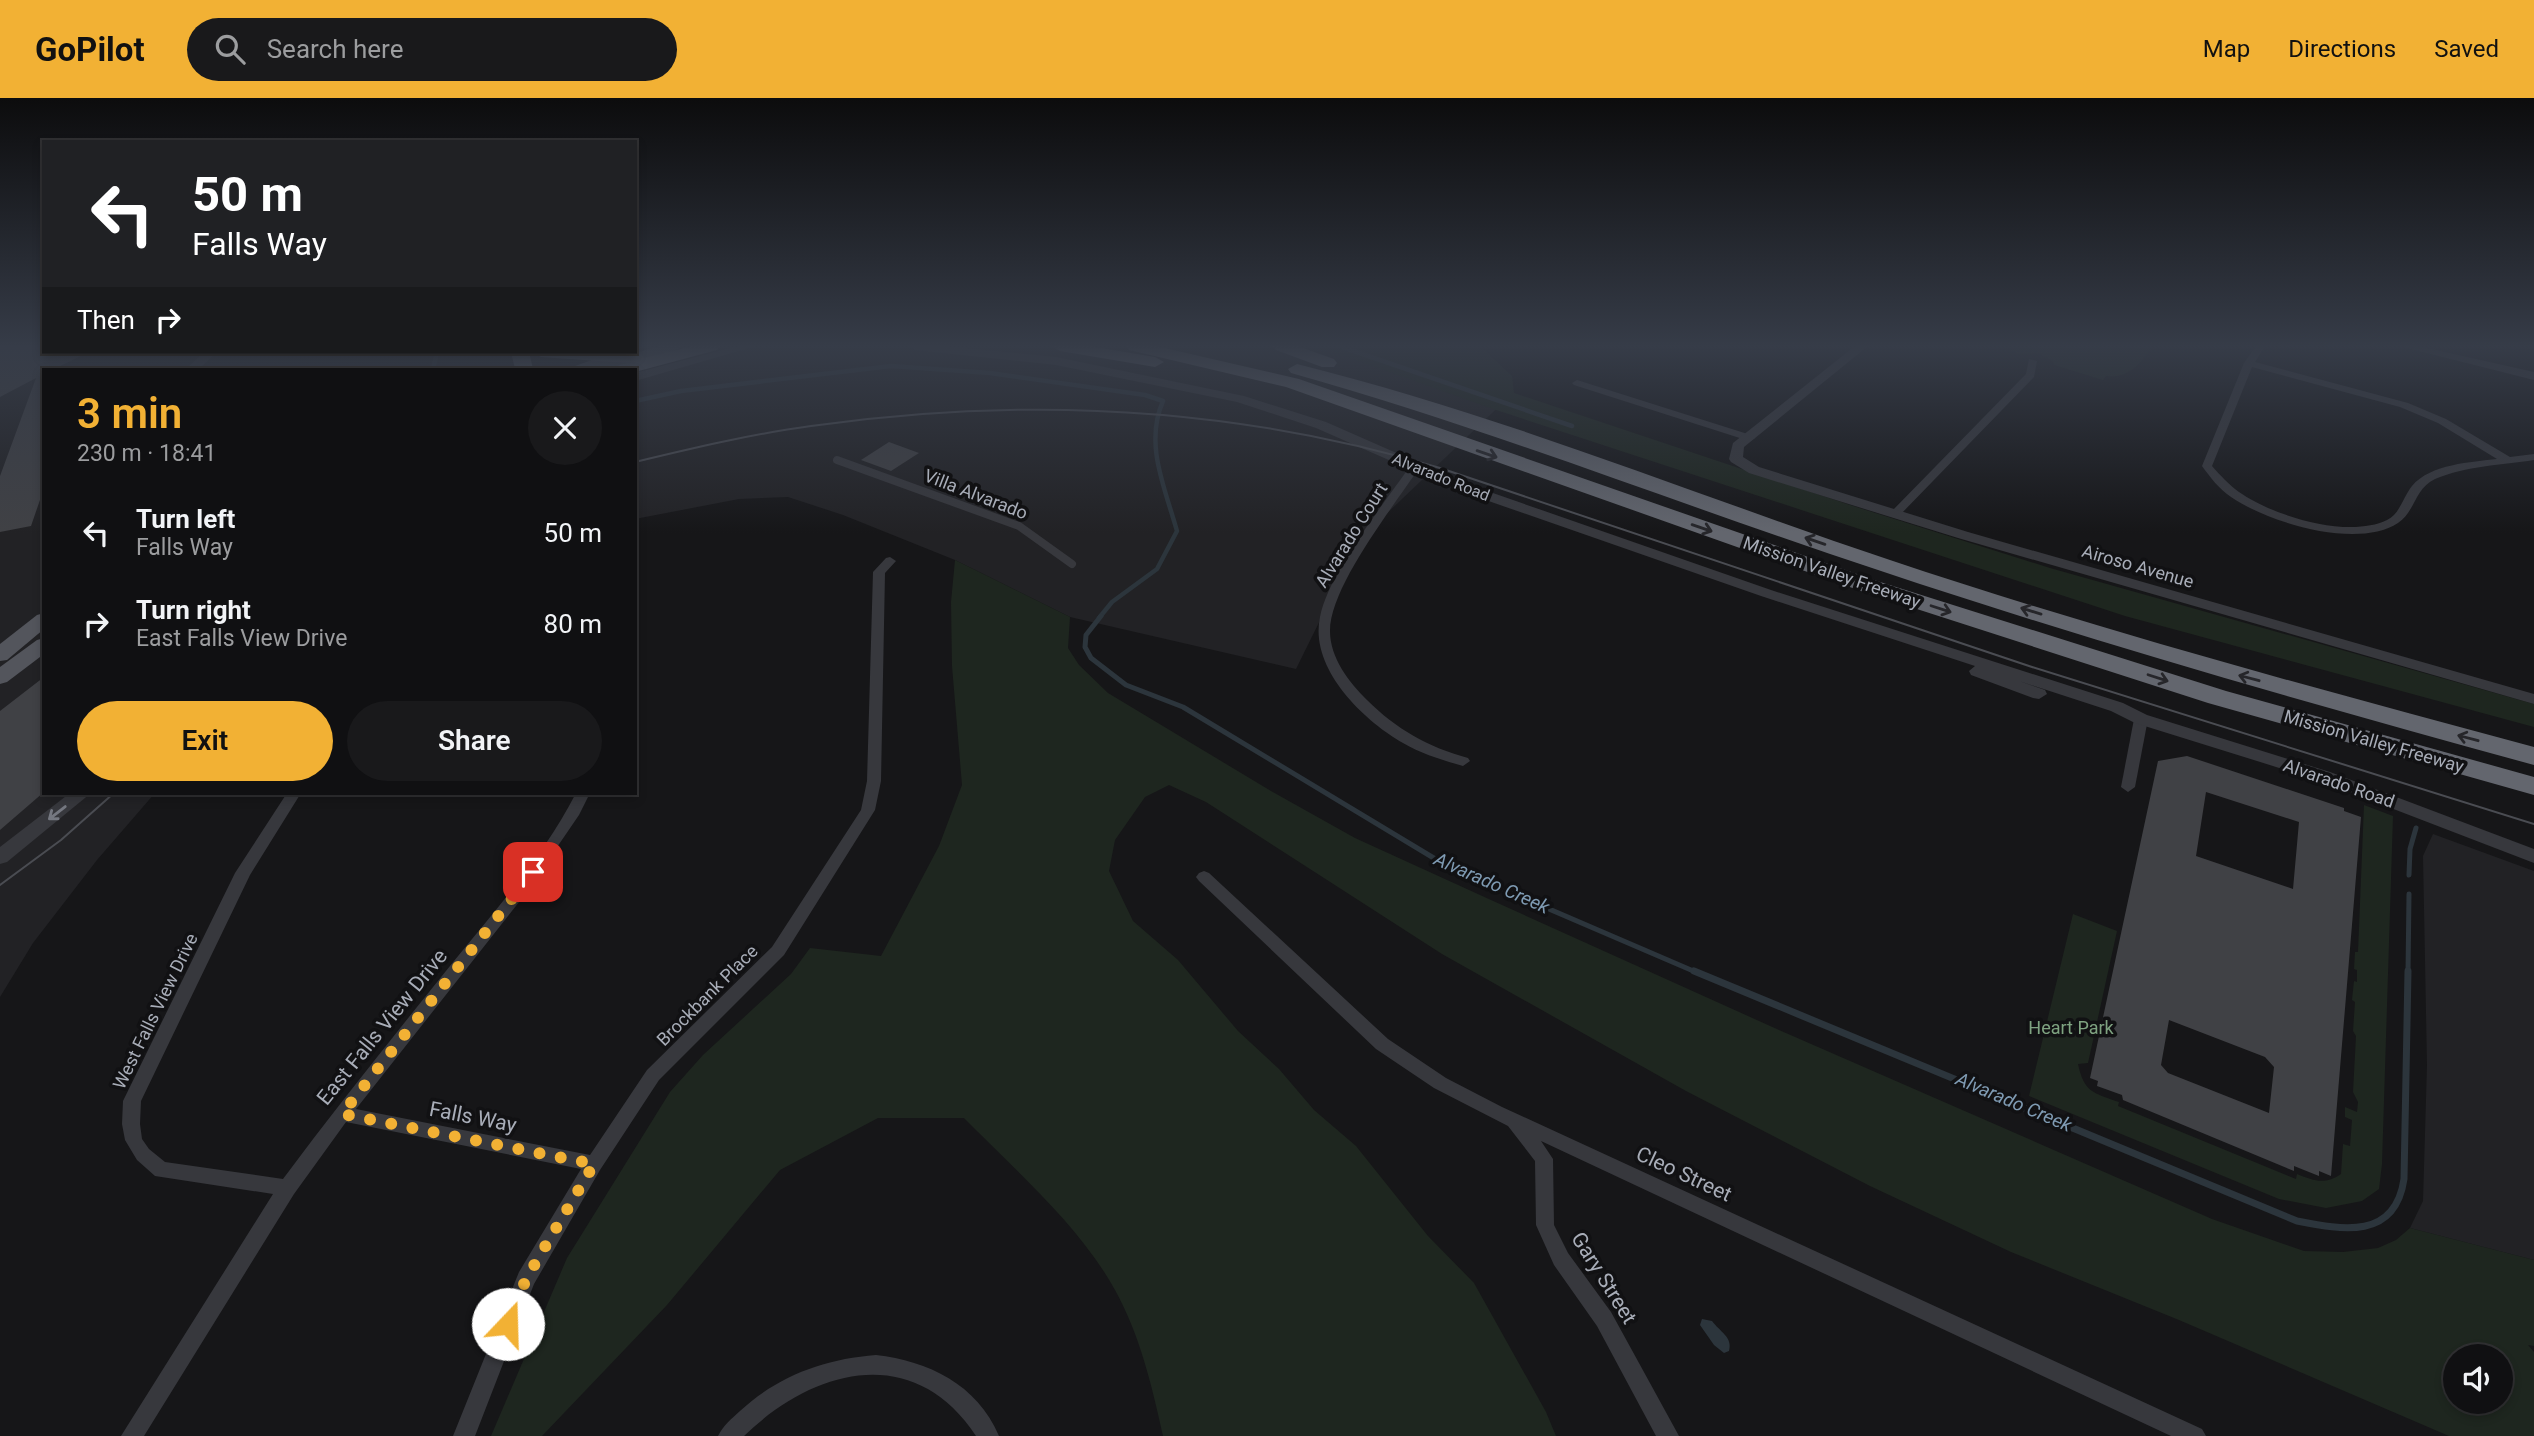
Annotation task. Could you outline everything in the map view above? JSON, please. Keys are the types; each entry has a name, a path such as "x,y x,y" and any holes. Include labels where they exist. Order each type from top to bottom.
{"highway":[{"path":"1354,408 1377,414"},
{"name":"Mission Valley Freeway","path":"1362,408 1895,595 2217,697 2534,786"},
{"name":"Mission Valley Freeway","path":"1428,408 1899,570 2226,672 2534,756"},
{"path":"1445,408 1539,445"}],"main road":[{"path":"0,655 42,621"},
{"path":"0,677 42,646"}],"street":[{"name":"Alvarado Road","path":"1269,408 1321,425 1414,468 1754,589 1915,643 1997,680 2108,716 2141,719 2324,776 2534,856"},
{"path":"1657,408 1750,438 1785,408"},
{"path":"1895,514 1998,408"},
{"path":"2230,408 2207,466 2218,480 2236,495 2280,516 2337,529 2375,528 2394,522 2413,490 2426,479 2447,471 2534,457"},
{"path":"2412,408 2442,421 2509,461"},
{"name":"Airoso Avenue","path":"1750,438 1738,446 1736,458 1754,470 1895,514 2534,699"},
{"name":"Villa Alvarado","path":"836,460 1019,526 1072,564"},
{"name":"Alvarado Court","path":"1414,468 1336,588 1323,628 1326,648 1343,684 1381,724 1430,753 1463,761"},
{"name":"Brockbank Place","path":"464,1436 526,1279 594,1164 653,1075 778,951 868,810 874,781 878,572 890,561"},
{"path":"2128,787 2141,719"},
{"path":"0,857 80,795"},
{"name":"West Falls View Drive","path":"287,1188 161,1170 145,1158 129,1134 132,1101 243,873 293,795"},
{"name":"East Falls View Drive","path":"132,1436 287,1188 342,1114 519,893 582,795"},
{"name":"Cleo Street","path":"1204,877 1382,1044 1440,1083 1496,1112 2195,1436"},
{"name":"Gary Street","path":"1496,1112 1518,1126 1544,1159 1545,1225 1561,1259 1604,1319 1668,1436"},
{"name":"Falls Way","path":"342,1114 594,1164"},
{"path":"729,1436 769,1400 792,1386 841,1368 877,1365 913,1370 950,1388 979,1419 988,1436"}],"shaded area":[{"path":"0,408 42,408 42,795 153,795 97,860 33,943 0,997"},
{"path":"637,408 1497,408 1379,521 1336,588 1296,669 1070,617 955,560 843,515 788,497 739,499 637,519"},
{"path":"2433,834 2534,871 2534,1260 2410,1228 2423,1201 2427,1065 2423,856"},
{"path":"1702,1319 1712,1321 1725,1335 1730,1346 1729,1351 1724,1353 1714,1345 1700,1325"}],"green space":[{"path":"1560,408 2050,568 2534,704 2534,727 2125,616 1493,409"},
{"path":"955,560 1070,617 1068,648 1079,665 1108,693 1271,791 1355,838 1779,1030 2212,1219 2304,1251 2343,1252 2378,1248 2396,1240 2410,1228 2534,1260 2534,1346 2528,1345 2534,1352 2534,1436 2449,1436 2179,1320 2011,1252 1870,1186 1686,1091 1442,954 1206,802 1169,785 1145,797 1115,840 1109,871 1133,921 1178,960 1238,1031 1279,1069 1314,1110 1356,1146 1428,1236 1474,1283 1546,1412 1556,1436 1163,1436 1144,1361 1124,1307 1101,1266 1065,1221 964,1118 878,1118 780,1170 667,1305 542,1436 491,1436 567,1258 670,1092 703,1055 791,974 810,948 881,956 939,846 962,785 952,666 951,602"},
{"name":"Heart Park","path":"2364,805 2393,816 2379,1189 2362,1201 2326,1208 2279,1199 2029,1096 2073,914 2117,931 2088,1063 2078,1064 2083,1080 2091,1090 2119,1102 2118,1106 2296,1179 2297,1174 2319,1181 2330,1180 2341,1174 2343,1144 2350,1146 2352,1120 2345,1117 2345,1107 2357,1112 2358,1102 2353,1092 2356,1036 2353,1031 2355,1002 2352,1000 2354,981 2357,982 2357,970 2354,969 2355,952 2358,952"}],"building":[{"path":"25,408 42,408 42,497 31,526 0,532 0,476"},
{"path":"889,442 919,453 891,471 861,460"},
{"path":"42,679 42,794 0,830 0,711"},
{"path":"2187,756 2344,808 2344,811 2361,817 2331,1176 2319,1171 2319,1176 2294,1166 2294,1171 2123,1100 2122,1095 2097,1086 2098,1081 2090,1078 2158,761","holes":["2206,792 2299,822 2293,889 2196,856","2169,1020 2265,1057 2274,1067 2269,1113 2168,1073 2161,1065"]}],"waterway":[{"name":"Alvarado Creek","path":"1099,618 1112,602 1157,569 1177,531 1158,466 1155,433 1161,408"},
{"path":"1521,408 1572,426"},
{"name":"Alvarado Creek","path":"1101,616 1086,635 1085,647 1091,658 1126,685 1183,707 1442,863 1698,973"},
{"name":"Alvarado Creek","path":"2409,875 2410,849 2416,828"},
{"name":"Alvarado Creek","path":"2408,973 2409,894"},
{"name":"Alvarado Creek","path":"1694,971 2297,1221 2349,1228 2378,1221 2390,1213 2399,1199 2404,1179 2408,971"}],"tram line":[{"path":"637,462 789,429 970,411 1128,412 1285,431 1363,447 1440,468 2032,667 2534,824"},
{"path":"0,885 61,840 112,795"}],"route":[{"path":"508,1324 526,1279 594,1164 342,1114 533,872"}]}
